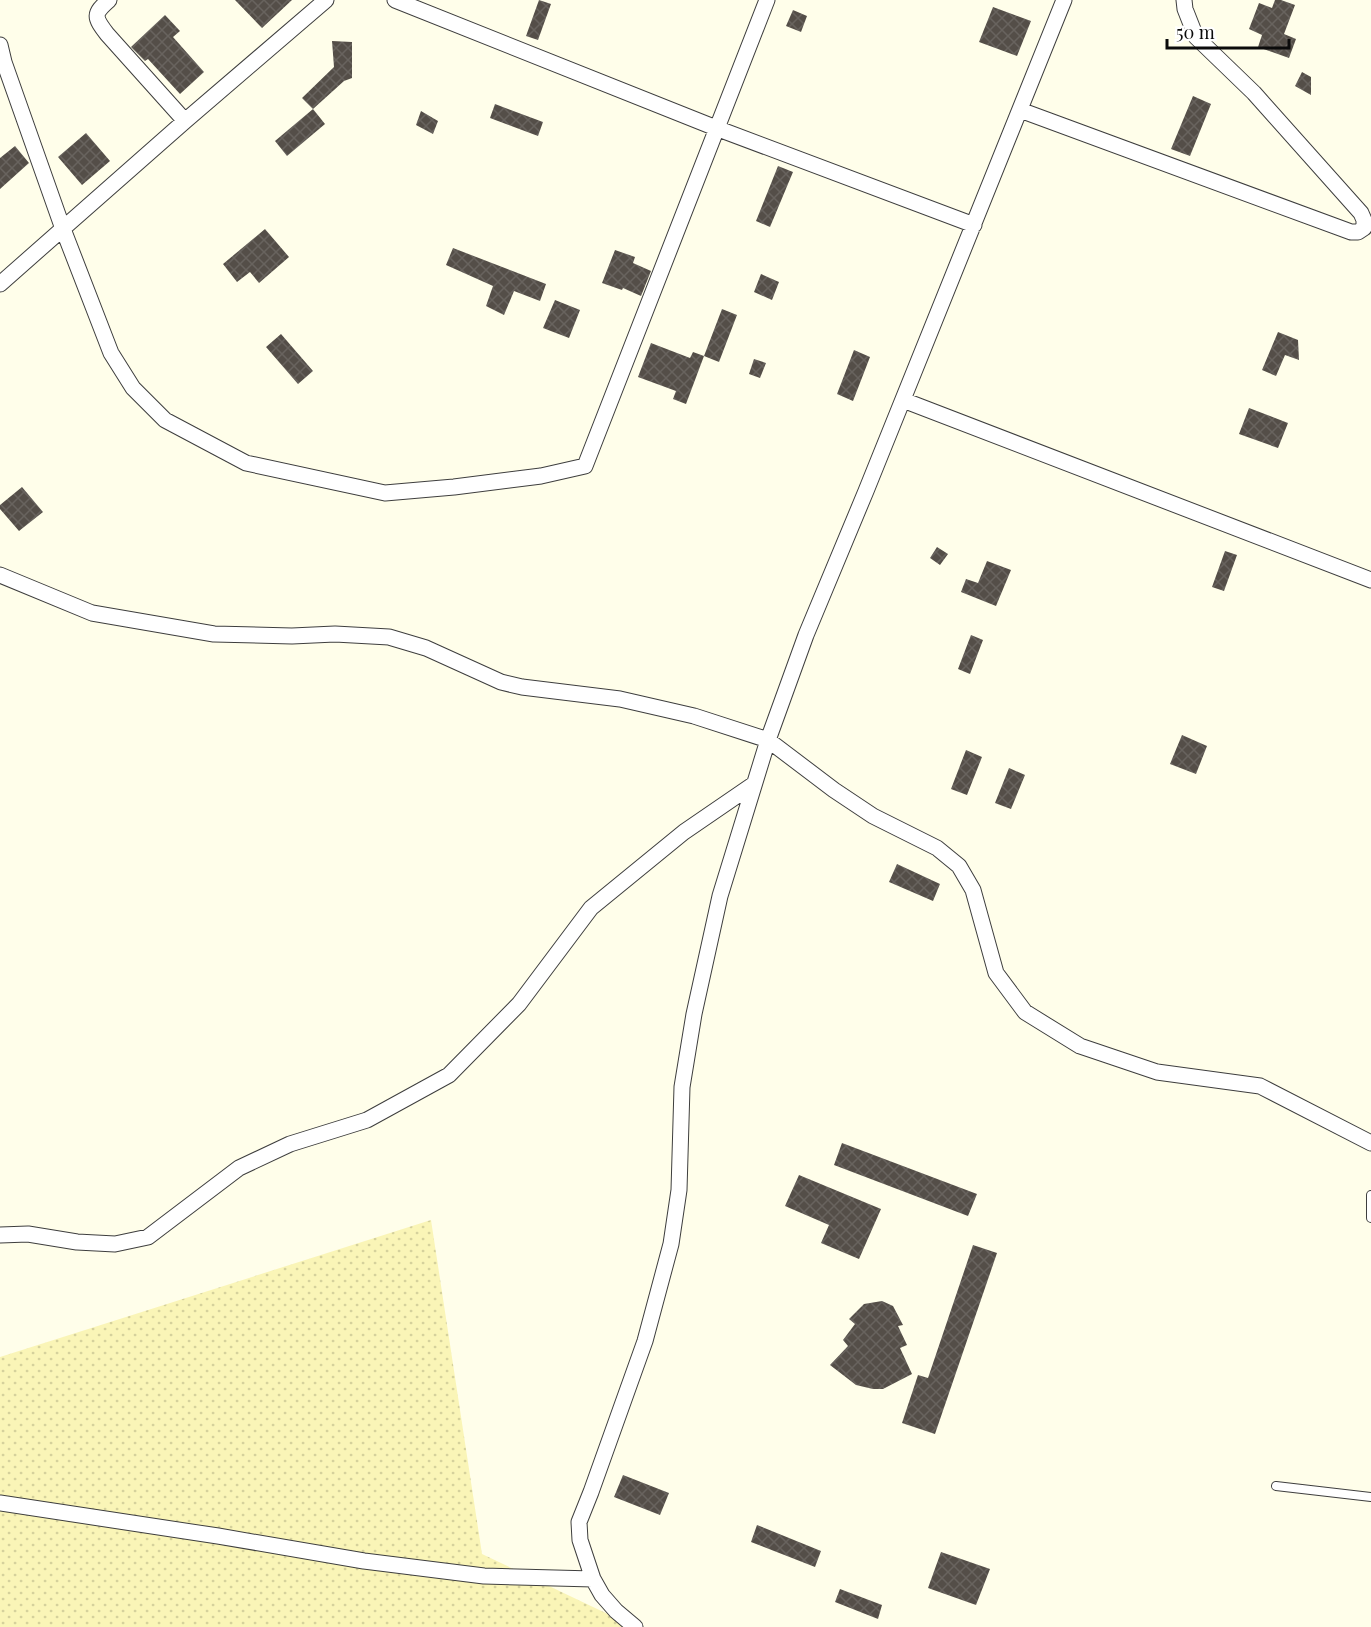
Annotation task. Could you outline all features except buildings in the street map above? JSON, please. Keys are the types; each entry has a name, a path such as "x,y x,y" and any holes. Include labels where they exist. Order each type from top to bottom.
{"street":[{"path":"109,0 98,9 99,23 106,34 184,121"},
{"path":"0,284 184,121 326,0"},
{"path":"395,0 716,128 974,225"},
{"path":"635,1627 602,1595 593,1579 580,1540 579,1522 645,1341 671,1244 679,1190 682,1087 694,1014 720,896 768,740 806,635 1064,0"},
{"path":"1020,110 1351,232 1358,232 1364,228 1361,213 1254,93 1196,37 1185,9 1184,0"},
{"path":"0,45 63,229 111,352 133,388 165,420 246,463 384,493 541,476 585,466 765,1"},
{"path":"903,400 1371,580"},
{"path":"0,575 92,612 214,634 292,636 335,634 389,637 426,648 501,682 522,687 620,699 694,716 768,740 873,816 938,848 959,866 974,890 996,973 1025,1012 1080,1046 1157,1072 1260,1086 1371,1143"},
{"path":"0,1235 28,1234 77,1242 115,1244 148,1237 239,1168 290,1144 367,1120 449,1075 519,1004 591,908 684,832 754,784"},
{"path":"0,1503 364,1561 484,1576 593,1579"}],"lane":[{"path":"1371,1195 1371,1218"},
{"path":"1276,1486 1371,1497"}],"sand":[{"path":"431,1220 482,1554 635,1627 0,1627 0,1357"}]}
